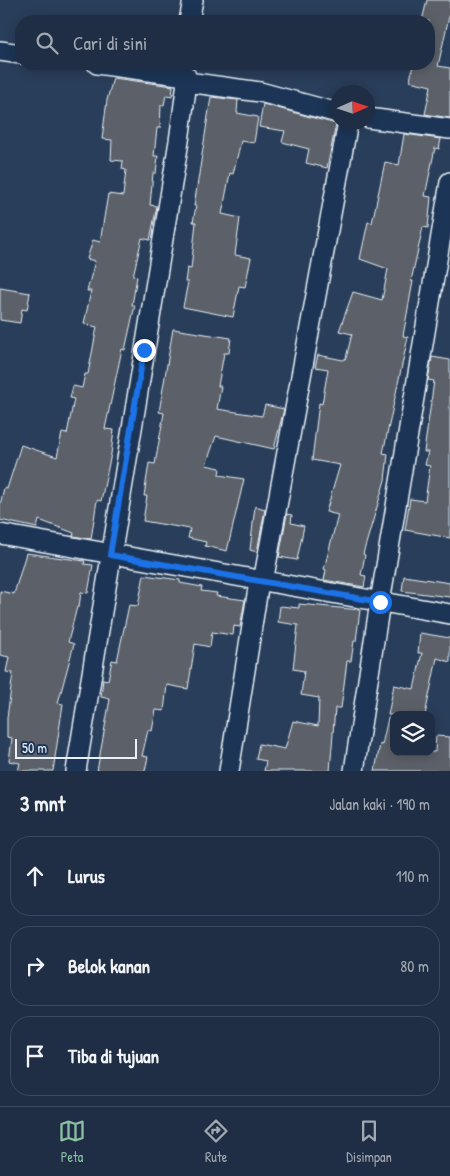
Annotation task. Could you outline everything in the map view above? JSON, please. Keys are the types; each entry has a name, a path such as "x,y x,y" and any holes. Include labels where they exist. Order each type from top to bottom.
{"street":[{"path":"190,15 193,0"},
{"path":"0,51 15,53"},
{"path":"150,70 186,74 330,111"},
{"path":"76,771 110,555 178,151 186,74"},
{"path":"375,119 450,129"},
{"path":"229,771 261,582 346,130"},
{"path":"354,771 380,602 450,182"},
{"path":"0,534 261,582 450,614"}],"building":[{"path":"427,0 450,0 450,12 438,66 450,68 450,118 425,114 431,86 410,81 412,70 435,70 435,15 423,15"},
{"path":"113,78 173,86 172,96 166,95 164,105 161,105 160,128 157,128 154,156 158,156 156,173 153,173 150,205 157,206 150,240 142,238 133,276 137,277 132,305 135,305 125,350 122,349 105,429 114,430 111,454 101,501 97,500 91,539 73,536 74,533 39,520 37,528 0,520 0,505 4,488 7,489 21,445 57,457 62,433 67,434 74,399 70,398 73,386 82,388 85,374 88,374 97,327 84,324 91,291 87,291 95,261 87,259 93,240 100,242 108,194 123,196 126,170 122,169 123,161 111,160 112,140 102,139 107,100"},
{"path":"211,97 238,100 237,113 258,117 254,143 241,141 233,174 230,173 222,214 240,218 235,255 251,258 245,287 239,286 233,317 183,307 188,282 185,282 187,268 191,269 196,222 193,222 196,206 194,206"},
{"path":"263,104 330,122 330,130 335,130 327,168 306,163 309,149 282,142 285,131 259,127"},
{"path":"404,134 441,139 439,149 435,148 425,196 431,197 428,228 423,227 411,281 413,281 403,336 408,337 383,453 388,454 385,480 363,554 365,555 361,575 366,576 364,587 324,580 326,570 324,569 338,515 326,512 340,465 312,460 319,403 322,404 328,369 315,367 318,355 343,360 346,358 352,334 339,331 353,292 382,300 388,269 360,259 368,222 372,223 385,162 399,165"},
{"path":"0,288 30,293 27,310 22,309 20,323 0,320"},
{"path":"173,329 231,338 229,353 224,353 218,386 221,386 217,409 262,416 265,405 284,409 274,449 216,436 206,465 220,468 219,475 244,479 227,551 205,546 206,542 188,538 190,529 143,521 147,496 144,496 149,463 155,464 164,413 159,412"},
{"path":"432,357 450,360 450,538 405,530 410,499 425,501 430,466 425,465 428,452 424,452 434,381 428,380"},
{"path":"255,506 265,509 257,552 250,550"},
{"path":"287,514 292,515 291,523 304,526 297,560 279,557"},
{"path":"26,553 85,561 84,564 93,565 88,593 81,592 79,607 77,607 68,642 74,644 58,703 63,704 53,771 18,771 20,763 9,761 12,738 7,737 7,718 13,673 6,672 9,657 0,655 0,591 14,594"},
{"path":"144,575 180,580 180,583 202,587 201,591 217,593 216,596 245,600 240,627 234,626 233,635 212,632 210,647 195,644 188,689 167,685 164,711 156,710 152,731 148,730 142,756 148,757 145,771 97,771 110,699 101,697 103,679 108,680 112,660 117,661 129,605 138,606"},
{"path":"404,576 450,583 450,597 402,591"},
{"path":"299,604 360,610 351,661 347,661 341,708 335,708 330,771 264,771 266,761 256,759 259,744 285,749 293,721 318,726 319,698 301,695 304,671 293,669 298,625 278,622 280,606 299,608"},
{"path":"420,633 450,638 450,662 437,658 426,711 390,711 390,715 388,715 394,685 414,689 422,653 418,653"},
{"path":"388,718 390,718 390,756 435,756 436,736 450,737 450,771 375,771 380,744 382,745"}],"route":[{"path":"144,350 110,555 380,602"}]}
